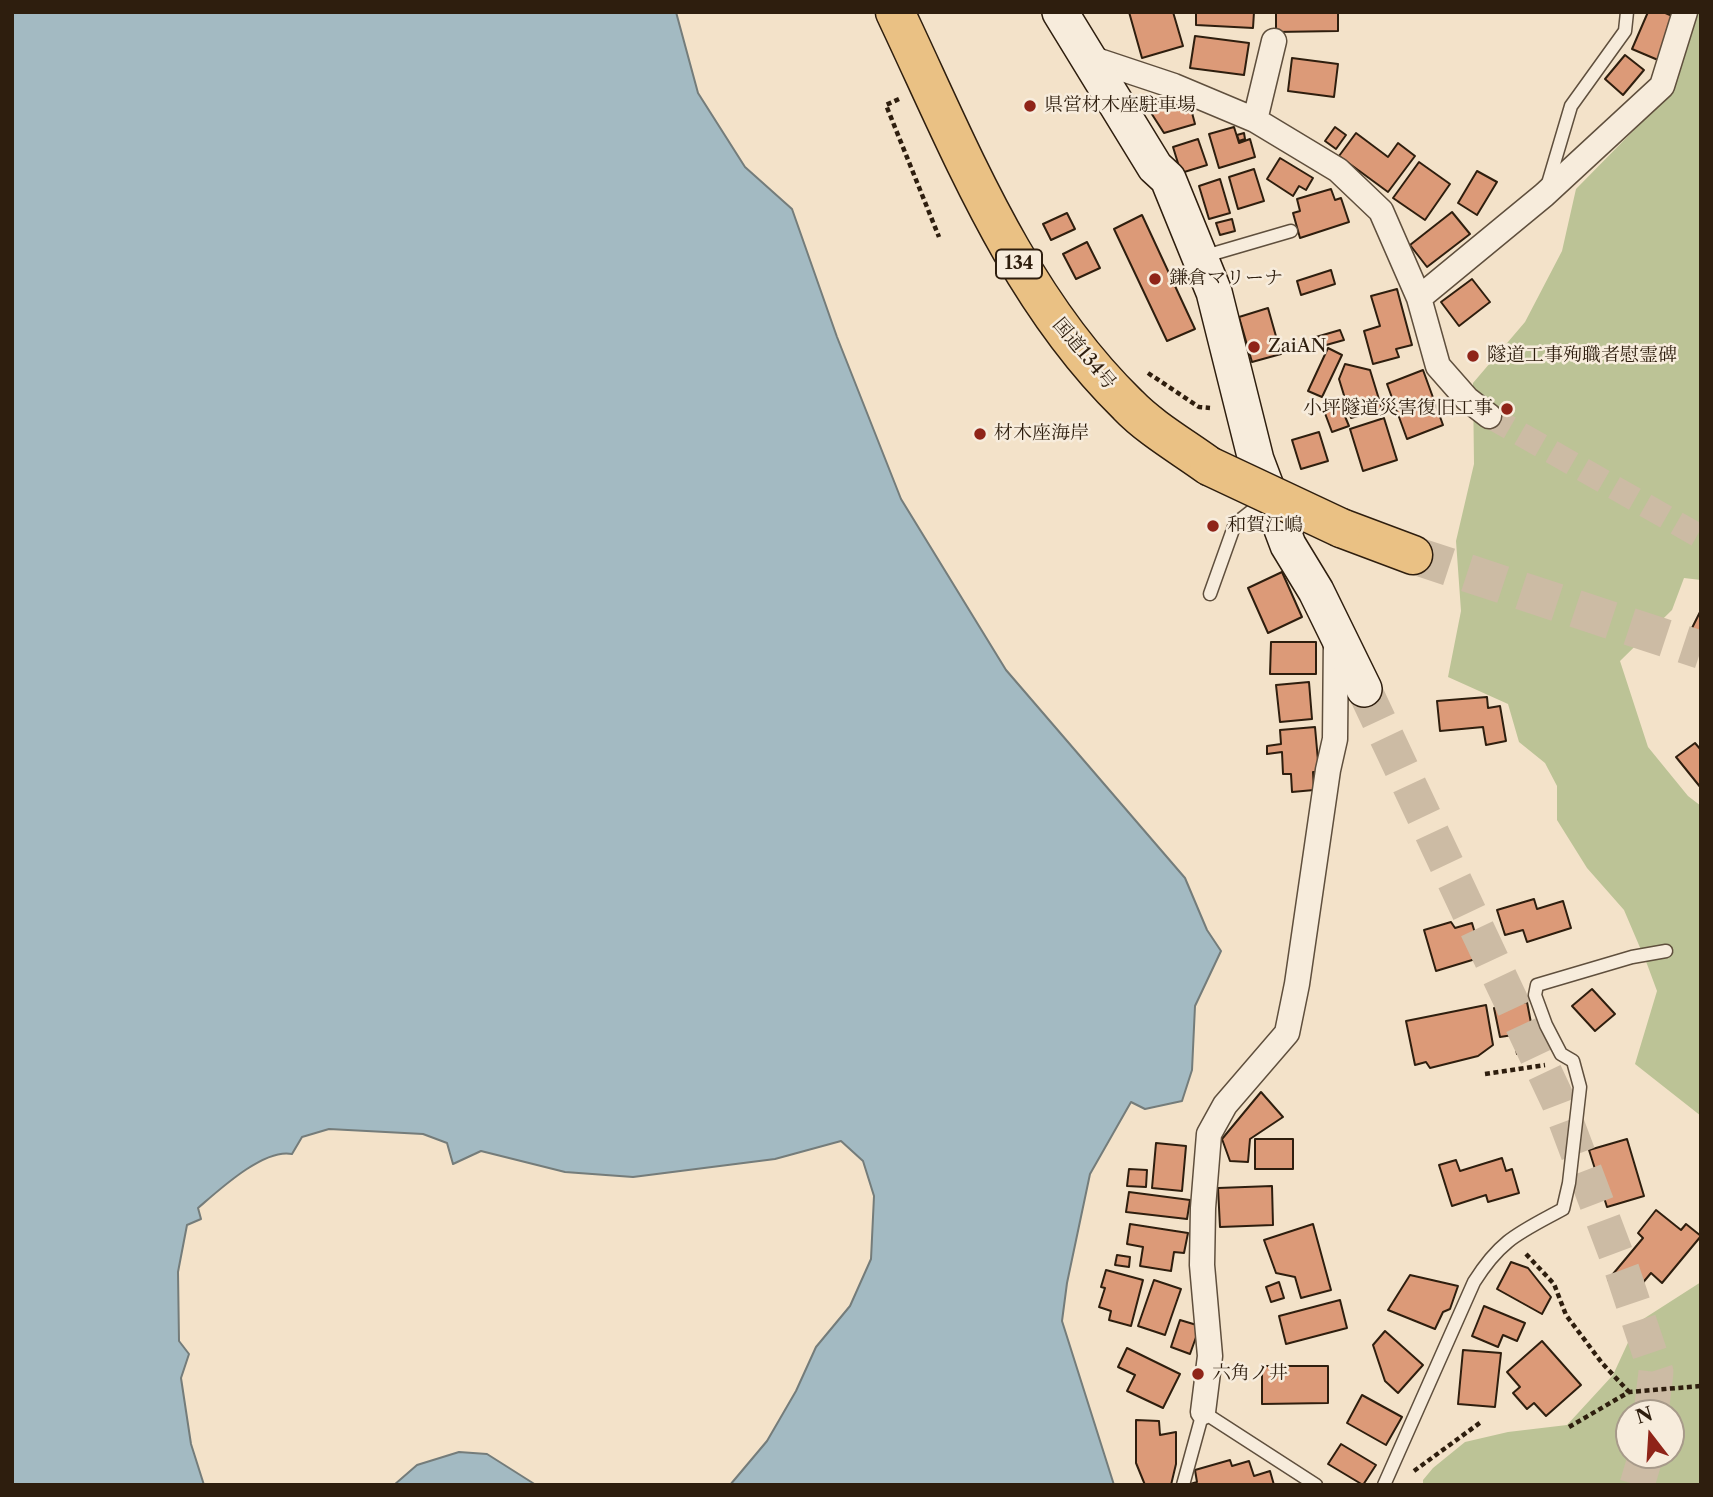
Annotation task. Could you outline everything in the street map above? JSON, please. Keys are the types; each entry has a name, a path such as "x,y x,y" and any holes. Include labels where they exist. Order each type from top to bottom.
{"highway":[{"name":"国道134号","path":"895,12 975,182 1015,258 1062,330 1129,407 1209,466 1341,528 1413,555"}],"street":[{"path":"1060,12 1155,167 1168,179 1214,292 1256,460 1288,545 1316,591 1364,689"},
{"path":"1419,298 1544,195 1662,86 1685,12"},
{"path":"1255,121 1274,41"},
{"path":"1087,57 1174,86 1255,121 1338,170 1381,211 1419,298 1438,366 1468,399 1489,416"},
{"path":"1203,1412 1210,1356 1202,1265 1209,1134 1225,1105 1287,1033 1335,739 1336,633"}],"lane":[{"path":"1544,195 1571,106 1625,31 1628,12"},
{"path":"1202,257 1291,231"},
{"path":"1210,594 1235,524 1270,496"},
{"path":"1384,1485 1474,1282 1490,1256 1510,1238 1563,1209 1570,1183 1580,1087 1573,1061 1561,1054 1546,1025 1535,995 1537,985 1632,957 1667,951"},
{"path":"1183,1485 1203,1412 1316,1485"}],"path":[{"path":"886,105 939,237"},
{"path":"1146,372 1199,407 1245,413"},
{"path":"1485,1074 1573,1061"},
{"path":"1510,1238 1554,1283 1566,1315 1602,1363 1629,1392"},
{"path":"1569,1427 1629,1392 1701,1386"},
{"path":"1406,1477 1481,1422"}],"green space":[{"path":"1693,12 1701,12 1701,580 1684,578 1672,610 1620,661 1648,747 1688,796 1701,806 1701,1116 1635,1064 1657,991 1624,910 1587,868 1557,820 1557,786 1545,763 1519,742 1508,704 1448,677 1461,611 1456,541 1474,464 1473,383 1525,322 1562,251 1576,189 1636,128 1681,61"},
{"path":"1701,1282 1701,1485 1423,1485 1423,1480 1433,1468 1465,1442 1508,1432 1567,1425 1613,1375 1637,1323"}],"water":[{"path":"12,12 676,12 698,93 745,167 792,209 837,337 901,499 1006,670 1185,878 1207,930 1221,951 1195,1006 1192,1070 1182,1101 1145,1109 1131,1102 1090,1174 1067,1283 1062,1321 1114,1485 730,1485 767,1441 796,1391 816,1347 850,1306 871,1259 874,1196 863,1161 841,1141 775,1159 633,1177 565,1172 481,1151 453,1164 447,1143 423,1134 329,1129 302,1137 292,1154 268,1157 242,1172 198,1208 201,1219 187,1225 178,1272 179,1341 189,1354 181,1378 191,1444 204,1485 12,1485"},
{"path":"459,1452 487,1454 536,1485 394,1485 417,1465"}],"building":[{"path":"1129,12 1173,12 1183,46 1142,58"},
{"path":"1196,12 1254,12 1253,28 1196,25"},
{"path":"1276,12 1338,12 1338,31 1276,32"},
{"path":"1648,12 1663,12 1677,18 1658,60 1632,49"},
{"path":"1195,36 1249,43 1244,75 1190,68"},
{"path":"1625,55 1644,70 1623,95 1605,79"},
{"path":"1292,58 1338,64 1334,97 1288,91"},
{"path":"1159,101 1191,109 1195,124 1164,133 1146,105"},
{"path":"1234,127 1239,143 1250,139 1255,157 1219,168 1209,134"},
{"path":"1335,127 1346,135 1336,149 1325,141"},
{"path":"1244,133 1245,139 1239,141 1237,135"},
{"path":"1356,133 1388,157 1398,143 1415,156 1388,192 1339,156"},
{"path":"1198,139 1207,165 1181,173 1173,147"},
{"path":"1280,158 1313,178 1306,190 1299,186 1293,196 1267,179"},
{"path":"1419,162 1450,184 1425,220 1393,198"},
{"path":"1254,169 1264,201 1238,209 1229,177"},
{"path":"1477,171 1497,182 1477,215 1458,203"},
{"path":"1220,179 1230,213 1209,219 1199,186"},
{"path":"1331,189 1335,200 1341,198 1349,222 1300,238 1293,213 1300,211 1297,199"},
{"path":"1452,212 1470,234 1427,267 1410,245"},
{"path":"1067,213 1075,229 1051,240 1043,224"},
{"name":"鎌倉マリーナ","path":"1142,215 1195,329 1167,341 1114,229"},
{"path":"1232,219 1235,231 1220,235 1216,223"},
{"path":"1087,242 1100,268 1076,279 1063,254"},
{"path":"1331,270 1335,284 1301,295 1297,281"},
{"path":"1472,279 1490,302 1459,326 1441,302"},
{"path":"1397,289 1412,345 1396,349 1399,357 1373,364 1364,331 1380,326 1371,296"},
{"path":"1268,308 1281,354 1252,362 1239,317"},
{"path":"1340,330 1344,340 1319,347 1316,337"},
{"path":"1328,348 1342,355 1322,397 1308,391"},
{"path":"1345,364 1370,370 1382,409 1351,418 1339,379"},
{"path":"1423,370 1443,425 1407,439 1387,384"},
{"path":"1339,402 1349,426 1332,432 1323,408"},
{"path":"1384,418 1397,460 1363,471 1350,429"},
{"path":"1319,432 1328,461 1301,469 1292,440"},
{"path":"1282,572 1302,617 1268,633 1248,588"},
{"path":"1701,610 1701,640 1689,634"},
{"path":"1271,642 1316,642 1316,674 1270,674"},
{"path":"1309,682 1312,719 1280,722 1276,685"},
{"path":"1487,697 1488,708 1500,706 1506,741 1486,745 1483,727 1440,731 1437,701"},
{"path":"1315,727 1319,772 1313,772 1314,790 1292,792 1291,774 1283,774 1282,752 1267,754 1267,746 1281,744 1280,730"},
{"path":"1695,743 1701,750 1701,788 1676,757"},
{"path":"1534,899 1537,909 1563,901 1571,928 1527,942 1523,930 1505,935 1497,910"},
{"path":"1451,922 1455,928 1472,923 1482,957 1436,971 1424,930"},
{"path":"1592,989 1615,1014 1595,1031 1572,1006"},
{"path":"1527,1002 1536,1049 1517,1054 1513,1035 1500,1037 1494,1008"},
{"path":"1486,1005 1493,1045 1478,1056 1430,1068 1426,1062 1415,1065 1406,1021"},
{"path":"1261,1092 1283,1117 1250,1139 1248,1162 1230,1161 1222,1139"},
{"path":"1255,1139 1293,1139 1293,1169 1255,1169"},
{"path":"1627,1139 1644,1196 1607,1207 1589,1150"},
{"path":"1156,1143 1186,1146 1182,1191 1152,1188"},
{"path":"1502,1158 1506,1171 1512,1169 1519,1193 1488,1202 1486,1195 1452,1206 1439,1165 1456,1160 1460,1171"},
{"path":"1129,1169 1147,1170 1146,1187 1127,1186"},
{"path":"1272,1186 1273,1225 1220,1227 1218,1188"},
{"path":"1129,1192 1190,1200 1187,1219 1126,1212"},
{"path":"1656,1210 1681,1230 1686,1224 1701,1236 1662,1283 1651,1273 1630,1298 1608,1280 1643,1238 1638,1233"},
{"path":"1130,1224 1188,1233 1184,1253 1174,1252 1171,1271 1140,1266 1143,1247 1127,1244"},
{"path":"1313,1224 1331,1290 1301,1298 1295,1277 1276,1273 1264,1240"},
{"path":"1117,1255 1130,1257 1129,1267 1115,1265"},
{"path":"1511,1262 1528,1268 1551,1297 1542,1314 1497,1289"},
{"path":"1106,1270 1143,1280 1131,1326 1109,1320 1111,1311 1099,1307 1105,1288 1101,1287"},
{"path":"1410,1275 1458,1286 1450,1309 1443,1312 1435,1329 1388,1310"},
{"path":"1154,1280 1181,1289 1165,1335 1138,1326"},
{"path":"1279,1282 1284,1298 1271,1302 1266,1287"},
{"path":"1340,1300 1347,1328 1286,1344 1279,1316"},
{"path":"1484,1306 1525,1323 1517,1341 1503,1335 1498,1347 1472,1336"},
{"path":"1180,1320 1200,1326 1190,1354 1171,1347"},
{"path":"1385,1331 1423,1365 1398,1393 1385,1381 1373,1345"},
{"path":"1542,1341 1581,1385 1546,1416 1534,1403 1527,1409 1513,1393 1520,1387 1507,1372"},
{"path":"1127,1348 1180,1374 1163,1408 1127,1391 1135,1375 1118,1367"},
{"path":"1463,1350 1501,1353 1495,1407 1458,1404"},
{"path":"1262,1366 1328,1366 1328,1403 1262,1404"},
{"path":"1362,1395 1402,1417 1386,1445 1347,1423"},
{"path":"1136,1420 1159,1421 1160,1435 1176,1432 1176,1464 1171,1485 1145,1485 1136,1463"},
{"path":"1341,1444 1376,1465 1363,1485 1328,1464"},
{"path":"1230,1460 1232,1466 1249,1461 1254,1476 1270,1471 1274,1485 1187,1485 1197,1482 1195,1470"}],"tunnel":[{"path":"1489,416 1701,537"},
{"path":"1413,555 1701,650"},
{"path":"1364,689 1559,1103 1622,1270 1656,1372 1653,1399"},
{"path":"1637,1485 1642,1469"}],"place":[{"name":"県営材木座駐車場","path":"1030,106"},
{"name":"鎌倉マリーナ","path":"1155,279"},
{"name":"ZaiAN","path":"1254,347"},
{"name":"隧道工事殉職者慰霊碑","path":"1473,356"},
{"name":"小坪隧道災害復旧工事","path":"1507,409"},
{"name":"材木座海岸","path":"980,434"},
{"name":"和賀江嶋","path":"1213,526"},
{"name":"六角ノ井","path":"1198,1374"}]}
